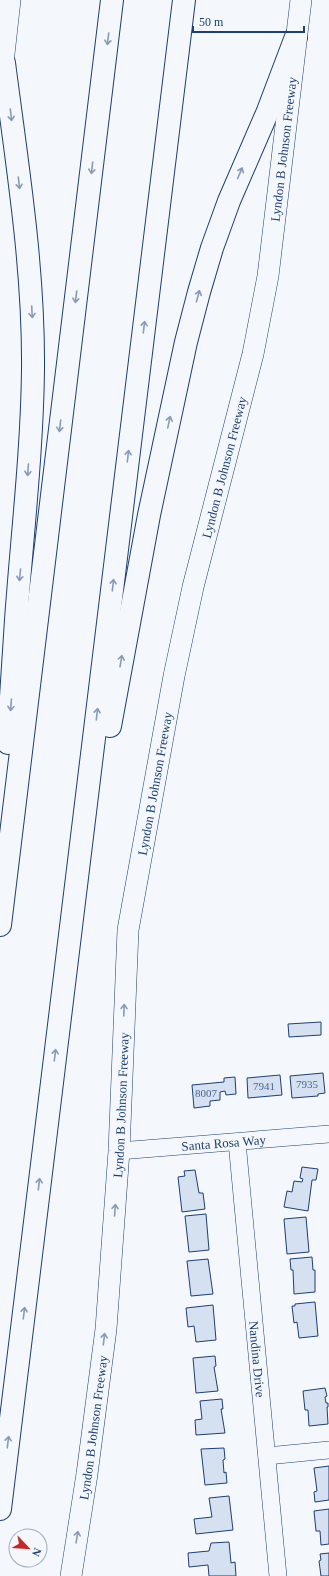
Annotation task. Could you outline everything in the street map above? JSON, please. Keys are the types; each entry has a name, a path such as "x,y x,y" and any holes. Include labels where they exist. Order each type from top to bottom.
{"highway":[{"path":"0,925 112,0"},
{"path":"0,1509 184,0"},
{"path":"64,989 124,646 149,516 186,342 214,241 229,201 268,112 296,37"},
{"path":"0,874 16,619 30,452 33,369 32,316 28,262 4,63"}],"main road":[{"path":"0,90 10,0"},
{"name":"Lyndon B Johnson Freeway","path":"71,1576 87,1474 106,1329 119,1151 128,930 174,676 193,587 252,354 268,276 301,0"}],"street":[{"name":"Santa Rosa Way","path":"119,1151 329,1134"},
{"name":"Nandina Drive","path":"237,1142 278,1576"},
{"path":"267,1456 329,1450"}],"building":[{"path":"321,1022 321,1035 289,1037 288,1024"},
{"path":"323,1073 325,1093 318,1094 318,1096 292,1098 290,1076"},
{"path":"280,1075 282,1095 248,1098 247,1078"},
{"path":"235,1077 236,1094 226,1095 225,1091 220,1092 220,1100 210,1101 210,1106 194,1108 192,1085 224,1082 224,1078"},
{"path":"302,1167 318,1169 316,1180 312,1180 308,1211 284,1207 287,1191 292,1192 294,1181 302,1182 303,1179 300,1178"},
{"path":"195,1170 199,1193 203,1193 205,1209 182,1212 178,1177 185,1176 184,1171"},
{"path":"206,1214 209,1250 189,1252 185,1216"},
{"path":"306,1217 309,1252 287,1254 284,1219"},
{"path":"312,1257 313,1270 315,1270 315,1292 294,1294 293,1270 291,1270 290,1259"},
{"path":"208,1259 213,1294 191,1296 187,1261"},
{"path":"315,1302 318,1336 299,1338 297,1322 294,1323 292,1306 295,1306 295,1304"},
{"path":"213,1305 216,1340 196,1342 194,1326 188,1327 186,1308"},
{"path":"215,1356 216,1366 214,1367 218,1391 196,1393 193,1358"},
{"path":"325,1388 327,1396 325,1397 326,1403 328,1403 328,1424 309,1426 308,1410 305,1410 303,1391"},
{"path":"222,1399 223,1409 221,1409 225,1433 196,1435 195,1420 202,1419 200,1401"},
{"path":"224,1448 224,1473 226,1472 227,1483 205,1485 201,1449"},
{"path":"329,1466 329,1500 315,1502 314,1492 317,1491 314,1468"},
{"path":"229,1496 233,1530 196,1534 194,1519 212,1517 209,1498"},
{"path":"329,1509 329,1544 321,1545 320,1531 316,1531 314,1511"},
{"path":"229,1542 231,1563 235,1562 236,1576 209,1576 208,1565 189,1567 188,1553 209,1551 211,1543"},
{"path":"329,1553 329,1576 321,1576 319,1561 321,1560 320,1554"}]}
